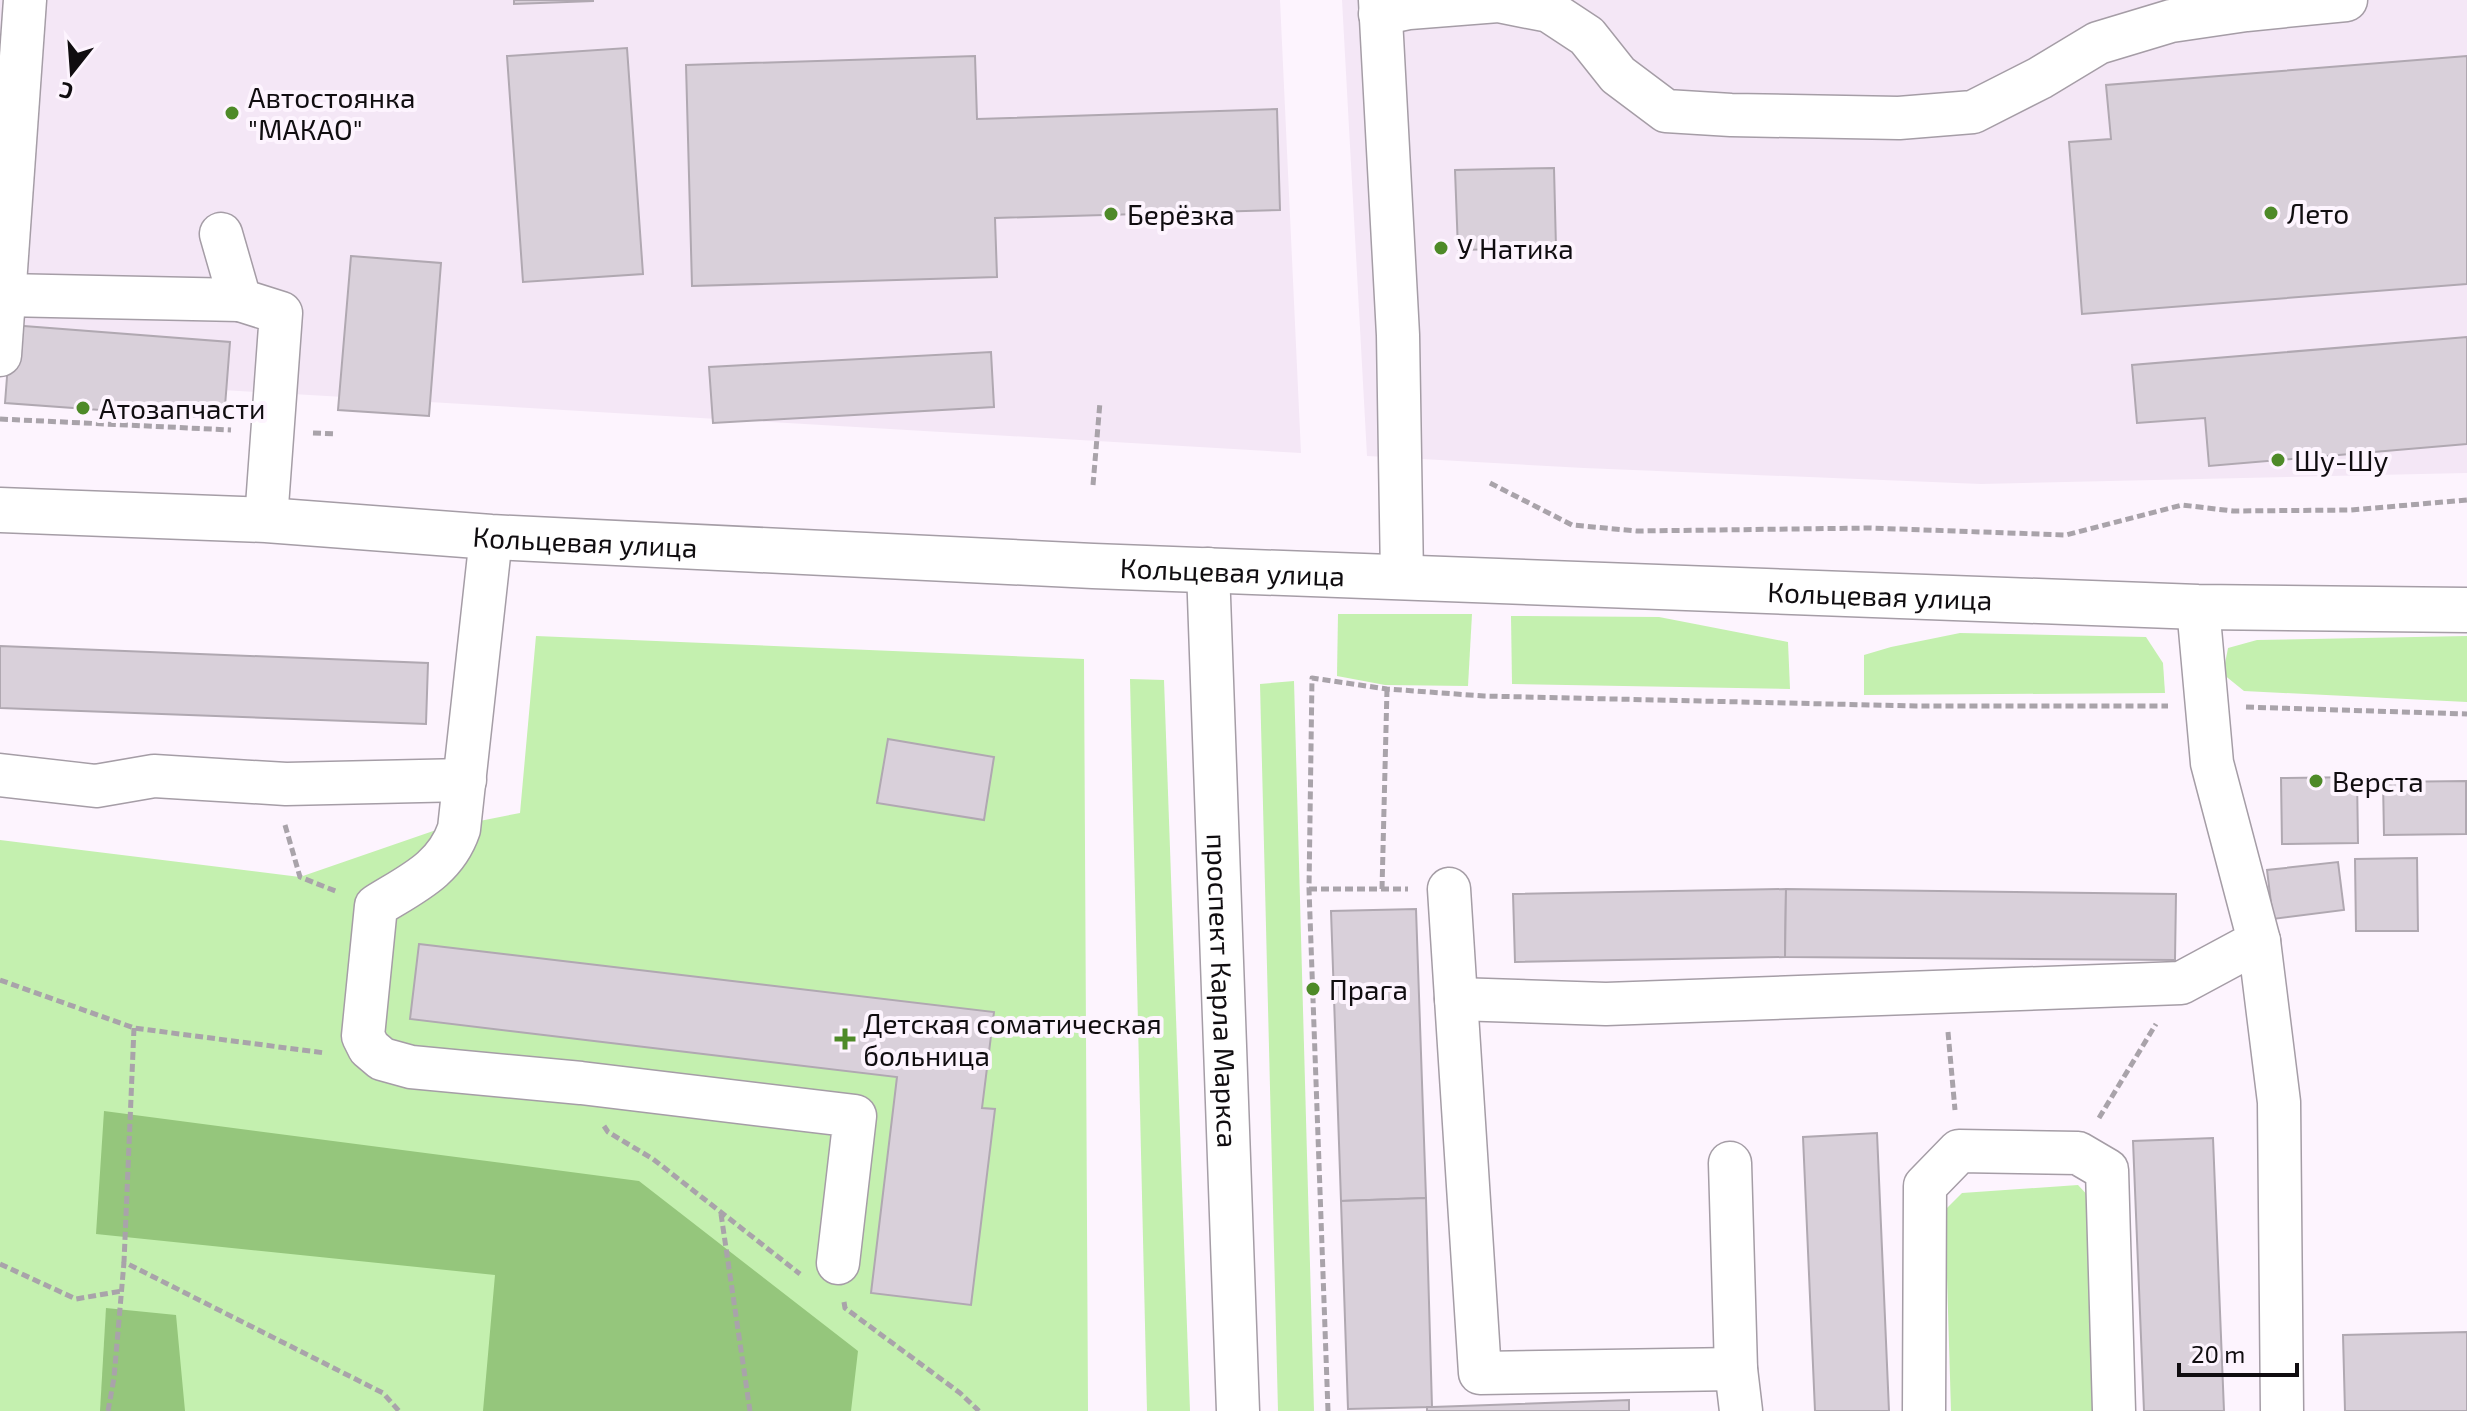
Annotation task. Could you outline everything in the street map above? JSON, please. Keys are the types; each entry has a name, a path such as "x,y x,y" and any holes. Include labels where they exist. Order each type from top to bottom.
{"main road":[{"name":"Кольцевая улица","path":"0,510 266,520 491,537 1093,566 2198,607 2467,610"}],"street":[{"path":"0,355 25,0"},
{"path":"1402,577 1398,335 1380,7 1409,8 1498,1 1549,11 1587,36 1618,75 1666,111 1899,118 1973,112 2040,78 2098,43 2171,21 2346,0"},
{"path":"221,234 240,300"},
{"path":"4,295 240,300 281,313 266,520"},
{"path":"491,537 459,829 452,849 440,864 376,906 363,1036 369,1048 382,1059 411,1067 581,1083 855,1116 825,1280"},
{"name":"проспект Карла Маркса","path":"1208,569 1238,1411"},
{"path":"2198,607 2212,763 2259,941 2279,1102 2282,1411"},
{"path":"0,775 96,786 154,776 286,784 465,780"},
{"path":"1449,889 1480,1373 1736,1369"},
{"path":"1456,999 1606,1004 2181,983 2259,941"},
{"path":"1924,1411 1925,1186 1959,1151 2078,1153 2107,1170 2114,1411"},
{"path":"1730,1163 1736,1369 1741,1411"}],"path":[{"path":"1093,485 1100,402"},
{"path":"0,419 336,434"},
{"path":"1490,483 1572,525 1637,531 1870,528 2066,535 2182,505 2233,511 2351,510 2467,500"},
{"path":"1328,1411 1309,889 1312,678 1387,689 1484,696 1916,706 2205,705 2467,714"},
{"path":"1382,889 1387,689"},
{"path":"286,784 284,822 300,877 376,906"},
{"path":"1309,889 1449,889"},
{"path":"0,980 134,1028 382,1059"},
{"path":"2078,1153 2181,983"},
{"path":"1944,992 1959,1151"},
{"path":"108,1411 114,1378 124,1262 134,1028"},
{"path":"581,1083 608,1132 653,1159 721,1213 825,1280 845,1308 960,1393 979,1411"},
{"path":"721,1213 750,1411"},
{"path":"124,1262 383,1393 399,1411"},
{"path":"0,1264 76,1299 122,1291"},
{"path":"825,1280 845,1308"}],"shaded area":[{"path":"0,0 1280,0 1301,453 0,377"},
{"path":"1342,0 2467,0 2467,473 1981,484 1367,456"}],"green space":[{"path":"1338,614 1472,614 1468,686 1385,685 1337,676"},
{"path":"1511,616 1659,617 1788,642 1790,689 1512,684"},
{"path":"1960,633 2146,637 2163,663 2165,693 1864,695 1864,655"},
{"path":"536,636 1084,659 1088,1411 0,1411 0,840 300,877 439,829 520,813"},
{"path":"2467,636 2467,702 2244,691 2223,674 2228,648 2257,640"},
{"path":"1130,679 1164,680 1190,1411 1147,1411"},
{"path":"1294,681 1314,1411 1278,1411 1260,684"},
{"path":"104,1111 639,1181 858,1351 851,1411 483,1411 495,1275 96,1234"},
{"path":"2078,1185 2093,1201 2099,1411 1951,1411 1945,1210 1962,1193"},
{"path":"106,1308 176,1315 185,1411 100,1411"}],"building":[{"path":"514,0 593,0 593,1 514,4"},
{"path":"627,48 643,274 523,282 507,56"},
{"path":"975,56 977,119 1277,109 1280,210 995,218 997,277 692,286 686,65"},
{"name":"Лето","path":"2467,56 2467,284 2082,314 2069,142 2111,139 2106,85"},
{"path":"1554,168 1556,248 1458,250 1455,170"},
{"path":"351,256 441,263 429,416 338,410"},
{"path":"11,325 230,342 224,419 5,403"},
{"path":"2467,337 2467,444 2209,466 2205,418 2137,423 2132,365"},
{"path":"991,352 994,407 713,423 709,367"},
{"path":"0,646 428,663 426,724 0,708"},
{"path":"888,739 994,757 984,820 877,803"},
{"path":"2357,777 2358,843 2282,844 2281,778"},
{"path":"2466,781 2466,834 2384,835 2383,782"},
{"path":"2417,858 2418,931 2356,931 2355,859"},
{"path":"2338,862 2344,910 2273,919 2267,870"},
{"path":"1786,889 1785,957 1515,962 1513,894"},
{"path":"1786,889 2176,894 2175,960 1785,957"},
{"path":"1416,909 1426,1198 1341,1201 1331,911"},
{"path":"419,944 994,1012 982,1108 995,1109 971,1305 871,1293 897,1077 410,1019"},
{"path":"1877,1133 1889,1411 1815,1411 1803,1137"},
{"path":"2213,1138 2224,1411 2144,1411 2133,1141"},
{"path":"1426,1198 1432,1407 1348,1409 1341,1201"},
{"path":"2467,1332 2467,1411 2345,1411 2343,1335"},
{"path":"1629,1400 1629,1411 1427,1411 1427,1407"}],"place":[{"name":"Автостоянка \"МАКАО\"","path":"232,113"},
{"name":"Лето","path":"2271,213"},
{"name":"Берёзка","path":"1111,214"},
{"name":"У Натика","path":"1441,248"},
{"name":"Атозапчасти","path":"83,408"},
{"name":"Шу-Шу","path":"2278,460"},
{"name":"Верста","path":"2316,781"},
{"name":"Прага","path":"1313,989"},
{"name":"Детская соматическая больница","path":"845,1039"}]}
